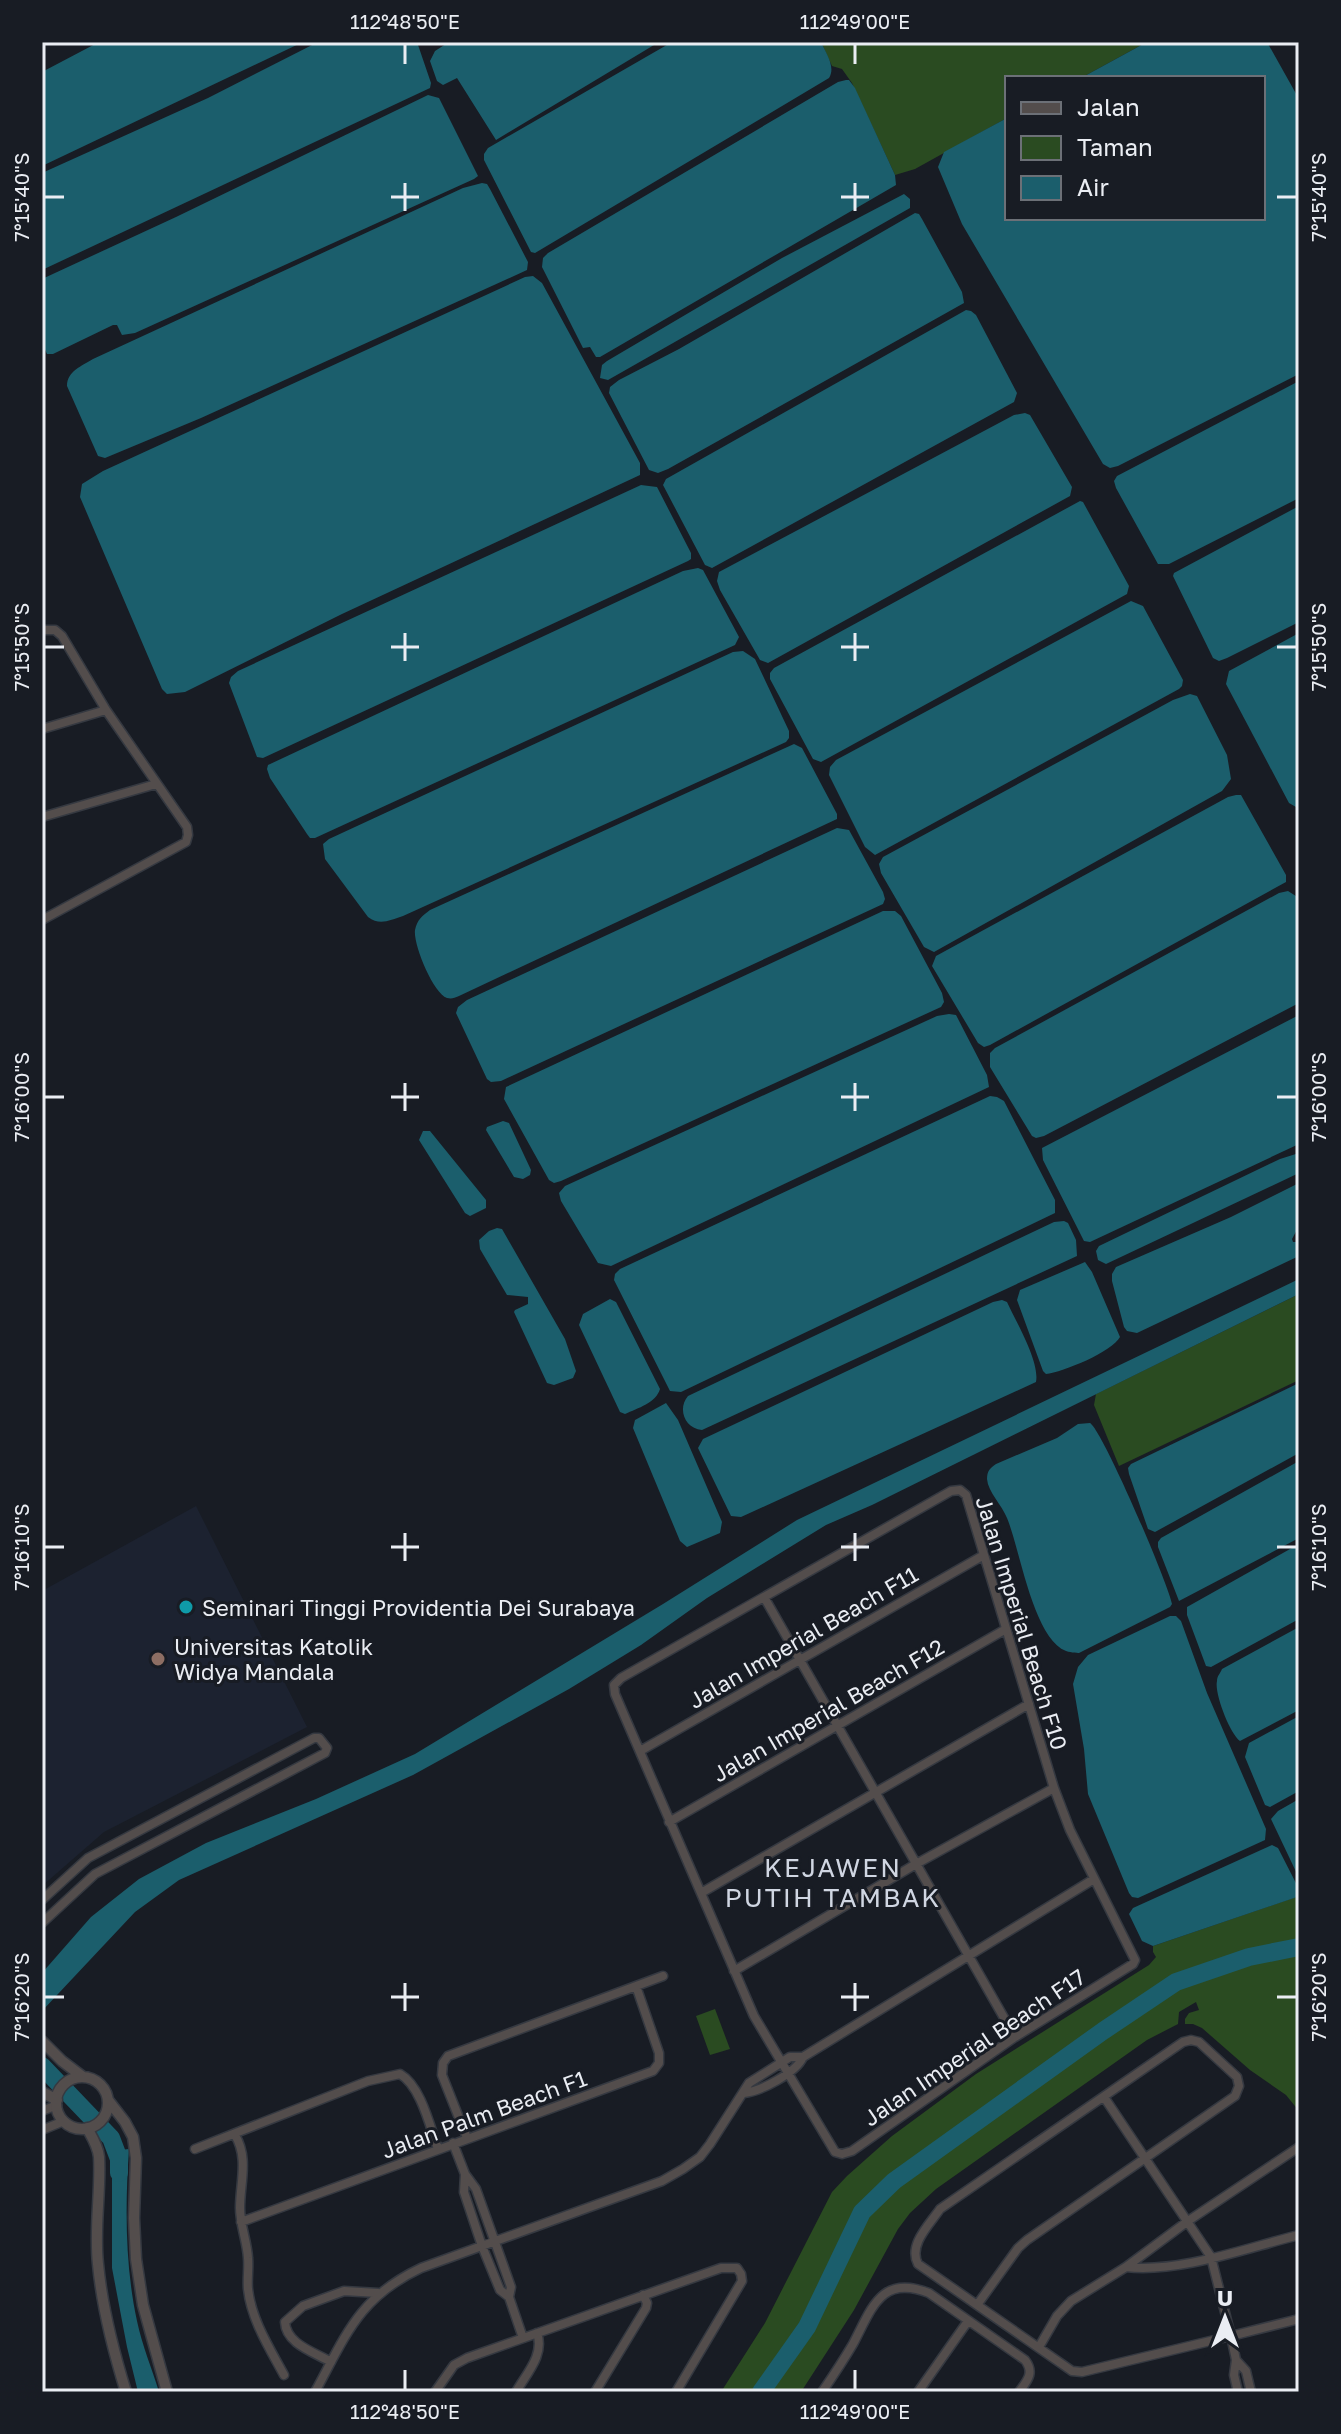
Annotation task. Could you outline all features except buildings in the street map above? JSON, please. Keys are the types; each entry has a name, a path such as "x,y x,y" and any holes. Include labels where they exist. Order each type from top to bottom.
{"street":[{"path":"42,630 55,630 62,636 106,710 187,827 188,836 186,842 42,919"},
{"path":"42,729 106,710"},
{"path":"42,817 156,784"},
{"name":"Jalan Imperial Beach F10","path":"640,1751 615,1694 614,1685 621,1678 960,1490 966,1495 1054,1788 1070,1830 1133,1952 1133,1964"},
{"name":"Jalan Imperial Beach F11","path":"640,1751 984,1555"},
{"path":"764,1597 1015,2037"},
{"name":"Jalan Imperial Beach F12","path":"669,1822 1006,1629"},
{"path":"701,1893 1029,1704"},
{"path":"42,1900 88,1858 314,1738 319,1738 327,1748 325,1753 95,1874 42,1923"},
{"path":"640,1751 754,2016 788,2073"},
{"path":"734,1971 916,1864 1054,1788"},
{"path":"153,1824 161,1838"},
{"path":"315,2392 357,2316 378,2293 409,2274 662,2181 683,2169 700,2157 710,2144 749,2083 790,2057 803,2057 1094,1879"},
{"name":"Jalan Imperial Beach F17","path":"788,2073 835,2152 842,2154 852,2151 1015,2037 1133,1964"},
{"path":"467,2138 442,2075 443,2063 448,2056 663,1976"},
{"name":"Jalan Palm Beach F1","path":"241,2222 653,2071 660,2059 659,2053 636,1986"},
{"path":"977,2305 1018,2248 1235,2096 1239,2086 1237,2077 1199,2042 1191,2040 1183,2042 940,2209 915,2245 914,2256 918,2264 977,2305 1039,2347 1072,2371 1082,2372 1299,2319"},
{"path":"42,2041 83,2077 100,2084 133,2137 136,2158 136,2259 143,2305 167,2392"},
{"path":"744,2093 755,2092 799,2067 803,2057"},
{"path":"195,2149 368,2081 400,2074 408,2078 416,2091 438,2149"},
{"path":"42,2111 57,2103 61,2088 67,2082 83,2077"},
{"path":"42,2092 57,2103 64,2121 70,2126 87,2128 96,2125 103,2119 108,2100"},
{"path":"1104,2097 1211,2257 1236,2360 1234,2375 1238,2392"},
{"path":"42,2130 64,2121"},
{"path":"87,2128 99,2156 96,2217 105,2311 126,2392"},
{"path":"235,2135 244,2162 241,2222 248,2258 248,2289 252,2309 284,2375"},
{"path":"453,2143 465,2174 476,2189 495,2241 511,2287 509,2297 523,2338"},
{"path":"1039,2347 1057,2316 1071,2301 1126,2267 1188,2221 1299,2147"},
{"path":"465,2174 464,2192 482,2246 500,2290 509,2297"},
{"path":"1126,2267 1158,2268 1299,2235"},
{"path":"435,2392 454,2365 467,2358 721,2268 737,2268 742,2281 676,2392"},
{"path":"822,2392 844,2360 877,2298 902,2287 922,2290 1025,2360 1030,2366 1030,2374 1019,2392"},
{"path":"331,2362 290,2339 285,2331 285,2322 303,2306 344,2291 378,2293"},
{"path":"595,2392 646,2308 643,2295"},
{"path":"918,2392 968,2321"},
{"path":"516,2392 537,2356 540,2340 537,2333"},
{"path":"1236,2360 1246,2371 1251,2392"}],"shaded area":[{"name":"Universitas Katolik Widya Mandala","path":"196,1506 307,1727 104,1832 42,1886 42,1591"}],"green space":[{"path":"821,42 1147,42 1085,76 1005,76 1005,119 915,169 895,175 852,83 842,69 832,66"},
{"path":"1299,1294 1299,1380 1119,1466 1094,1405 1096,1394"},
{"path":"1299,1893 1299,2111 1286,2095 1250,2070 1202,2028 1185,2024 1189,2013 1199,2010 1196,2002 1179,2012 1178,2024 1147,2040 936,2189 910,2213 854,2310 801,2392 721,2392 765,2323 832,2192 892,2136 976,2074 1149,1965 1156,1957 1153,1946 1296,1897"},
{"path":"715,2009 730,2049 710,2055 696,2016"}],"water":[{"path":"99,42 303,42 42,166 42,72"},
{"path":"318,42 417,42 430,88 42,270 42,173 208,98"},
{"path":"449,42 659,42 496,140 457,78 443,85 437,81 430,61 435,51"},
{"path":"672,42 821,42 830,60 831,74 535,253 531,252 484,160 488,148"},
{"path":"1147,42 1267,42 1299,99 1299,374 1110,468 1103,464 962,224 938,167 944,152 1005,119 1005,220 1265,220 1265,76 1085,76"},
{"path":"849,80 895,175 896,185 600,357 596,357 590,347 583,348 542,267 543,258 838,82"},
{"path":"428,95 439,98 478,176 474,179 135,333 122,335 117,325 113,325 53,354 47,354 42,343 42,279"},
{"path":"482,183 490,189 528,262 527,270 201,418 105,458 98,456 67,386 76,370 93,359 463,188"},
{"path":"904,194 910,199 910,208 608,380 600,378 602,365 607,361 782,258"},
{"path":"915,213 922,219 962,292 964,303 668,469 658,473 649,470 609,393 610,387"},
{"path":"533,276 542,283 640,463 640,475 342,614 185,692 167,694 162,689 80,497 82,484 103,471"},
{"path":"966,310 976,315 1017,393 1014,402 712,568 705,565 663,485 666,479"},
{"path":"1299,381 1299,498 1169,564 1158,564 1116,488 1114,481 1117,476"},
{"path":"1014,415 1030,415 1072,487 1070,496 768,663 760,660 720,590 717,581 719,572"},
{"path":"641,485 657,487 691,553 691,559 263,758 257,757 229,683 238,671"},
{"path":"1080,501 1129,586 1127,594 821,762 813,759 770,679 774,668"},
{"path":"1299,506 1299,622 1227,658 1219,661 1213,658 1174,573"},
{"path":"703,570 739,637 735,645 315,838 307,834 270,778 268,765 683,571"},
{"path":"1131,601 1143,606 1183,680 1179,689 875,855 865,847 829,775 830,767 836,760"},
{"path":"1299,633 1299,806 1296,807 1289,803 1226,684 1229,671"},
{"path":"743,651 755,659 789,731 786,742 389,920 381,922 368,917 325,859 323,844 329,839 733,652"},
{"path":"1190,694 1197,696 1227,755 1231,779 1222,791 934,952 924,947 881,873 879,864 883,857 1173,700"},
{"path":"794,744 802,748 837,819 459,996 447,998 436,987 415,937 419,921 430,910"},
{"path":"1241,795 1286,875 1286,882 990,1045 984,1047 978,1043 932,966 936,956"},
{"path":"837,828 849,830 883,892 883,904 501,1081 491,1082 487,1079 456,1013 467,1000"},
{"path":"1288,891 1299,898 1299,1003 1044,1136 1032,1136 990,1067 990,1053 995,1048 1279,893"},
{"path":"883,911 895,911 901,916 942,993 944,1002 941,1007 561,1181 554,1183 549,1180 504,1099 506,1087"},
{"path":"956,1015 987,1075 989,1087 611,1266 598,1263 561,1201 559,1193 565,1186 937,1016"},
{"path":"1299,1015 1299,1144 1090,1242 1084,1241 1043,1160 1042,1148"},
{"path":"990,1096 1004,1101 1055,1200 1055,1213 681,1392 670,1391 614,1280 620,1269"},
{"path":"503,1121 509,1123 531,1170 530,1175 523,1179 514,1177 486,1130"},
{"path":"423,1131 430,1131 486,1200 486,1208 470,1216 465,1213 419,1140"},
{"path":"1299,1153 1299,1173 1106,1264 1098,1260 1096,1251 1099,1246 1280,1159"},
{"path":"1299,1183 1299,1226 1292,1239 1299,1242 1299,1256 1137,1333 1127,1331 1112,1281 1116,1267 1231,1217"},
{"path":"1064,1221 1076,1240 1077,1256 702,1430 691,1426 684,1418 683,1407 688,1396 1054,1222"},
{"path":"497,1228 502,1229 565,1339 576,1371 573,1378 554,1385 547,1383 514,1312 528,1304 528,1297 507,1295 480,1249 479,1240"},
{"path":"1085,1262 1120,1337 1107,1349 1086,1360 1046,1374 1017,1300 1020,1290"},
{"path":"1299,1279 1299,1294 826,1525 707,1598 641,1645 569,1689 413,1775 179,1880 135,1912 42,2011 42,1973 91,1917 139,1879 206,1843 316,1799 415,1754 797,1520"},
{"path":"610,1299 616,1302 660,1389 651,1401 625,1414 620,1412 579,1325 583,1314"},
{"path":"1002,1300 1007,1302 1026,1342 1034,1364 1036,1382 741,1517 731,1516 698,1448 703,1439"},
{"path":"1299,1383 1299,1453 1155,1532 1148,1529 1129,1474 1131,1464"},
{"path":"666,1403 678,1420 722,1522 720,1533 687,1547 680,1541 633,1428 635,1420"},
{"path":"1090,1423 1108,1452 1134,1509 1172,1604 1079,1653 1066,1651 1055,1643 1045,1629 1029,1591 1007,1518 987,1479 989,1470 996,1464 1057,1438 1078,1424"},
{"path":"1299,1461 1299,1538 1179,1601 1158,1547 1161,1538"},
{"path":"1299,1544 1299,1619 1211,1667 1206,1666 1187,1615 1187,1607"},
{"path":"1170,1616 1176,1616 1181,1621 1207,1693 1266,1829 1265,1840 1138,1898 1129,1893 1088,1794 1073,1684 1078,1667 1088,1655"},
{"path":"1299,1627 1299,1710 1240,1741 1220,1703 1218,1676 1222,1669"},
{"path":"1299,1716 1299,1791 1270,1807 1265,1805 1245,1757 1249,1743"},
{"path":"1299,1799 1299,1878 1271,1819 1278,1811"},
{"path":"1272,1845 1278,1848 1299,1889 1297,1897 1153,1946 1142,1941 1129,1914 1133,1908"},
{"path":"129,2149 127,2214 130,2279 139,2330 159,2392 138,2392 112,2268 112,2151"}],"waterway":[{"path":"761,2392 807,2327 862,2212 894,2181 1176,1982 1249,1957 1299,1947"},
{"path":"42,2066 111,2138 119,2159 119,2173"}],"place":[{"name":"Seminari Tinggi Providentia Dei Surabaya","path":"186,1607"},
{"name":"Universitas Katolik Widya Mandala","path":"158,1659"}],"district":[{"name":"KEJAWEN PUTIH TAMBAK","path":"833,1882"}]}
